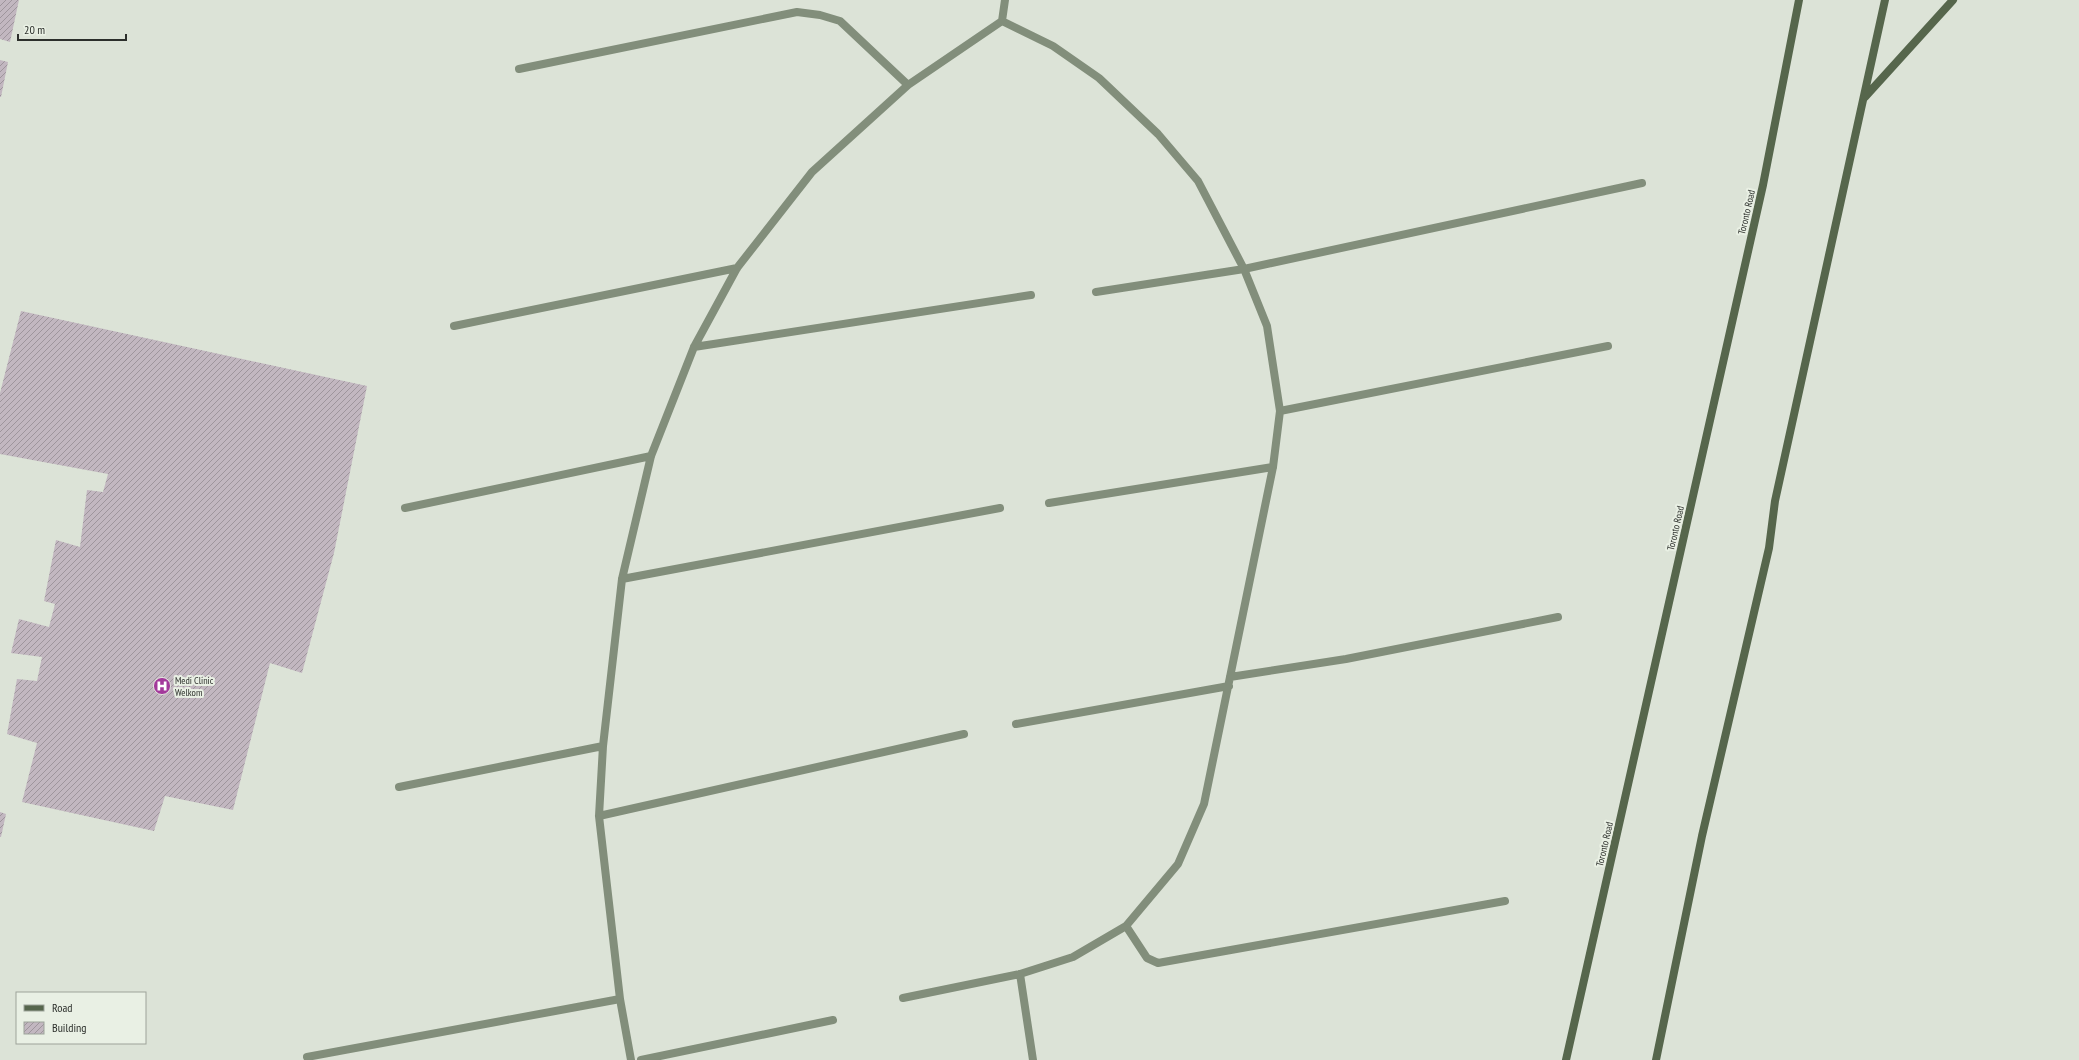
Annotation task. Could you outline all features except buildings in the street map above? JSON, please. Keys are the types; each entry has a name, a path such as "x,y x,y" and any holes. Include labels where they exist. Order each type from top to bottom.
{"street":[{"name":"Toronto Road","path":"1566,1060 1762,185 1800,0"},
{"path":"1656,1060 1702,836 1769,548 1775,501 1885,0"},
{"path":"1864,99 1953,0"}],"lane":[{"path":"631,1060 620,999 599,816 603,746 622,579 651,456 694,347 737,268 812,172 908,84 1002,21 1005,0"},
{"path":"519,69 797,12 820,15 840,21 908,84"},
{"path":"903,998 1020,974 1073,957 1126,926 1178,864 1204,804 1273,467 1280,411 1267,326 1244,268 1198,181 1158,134 1099,78 1053,46 1002,21"},
{"path":"1096,292 1244,268 1642,183"},
{"path":"454,326 737,268"},
{"path":"694,347 1031,295"},
{"path":"1280,411 1608,346"},
{"path":"405,508 651,456"},
{"path":"1049,503 1273,467"},
{"path":"622,579 1000,508"},
{"path":"1230,677 1346,659 1558,617"},
{"path":"1016,724 1229,686"},
{"path":"599,816 964,734"},
{"path":"398,787 603,746"},
{"path":"1126,926 1147,958 1158,963 1505,901"},
{"path":"1020,974 1033,1060"},
{"path":"307,1057 620,999"},
{"path":"641,1060 833,1020"}],"place":[{"name":"Medi Clinic Welkom","path":"162,686"}]}
